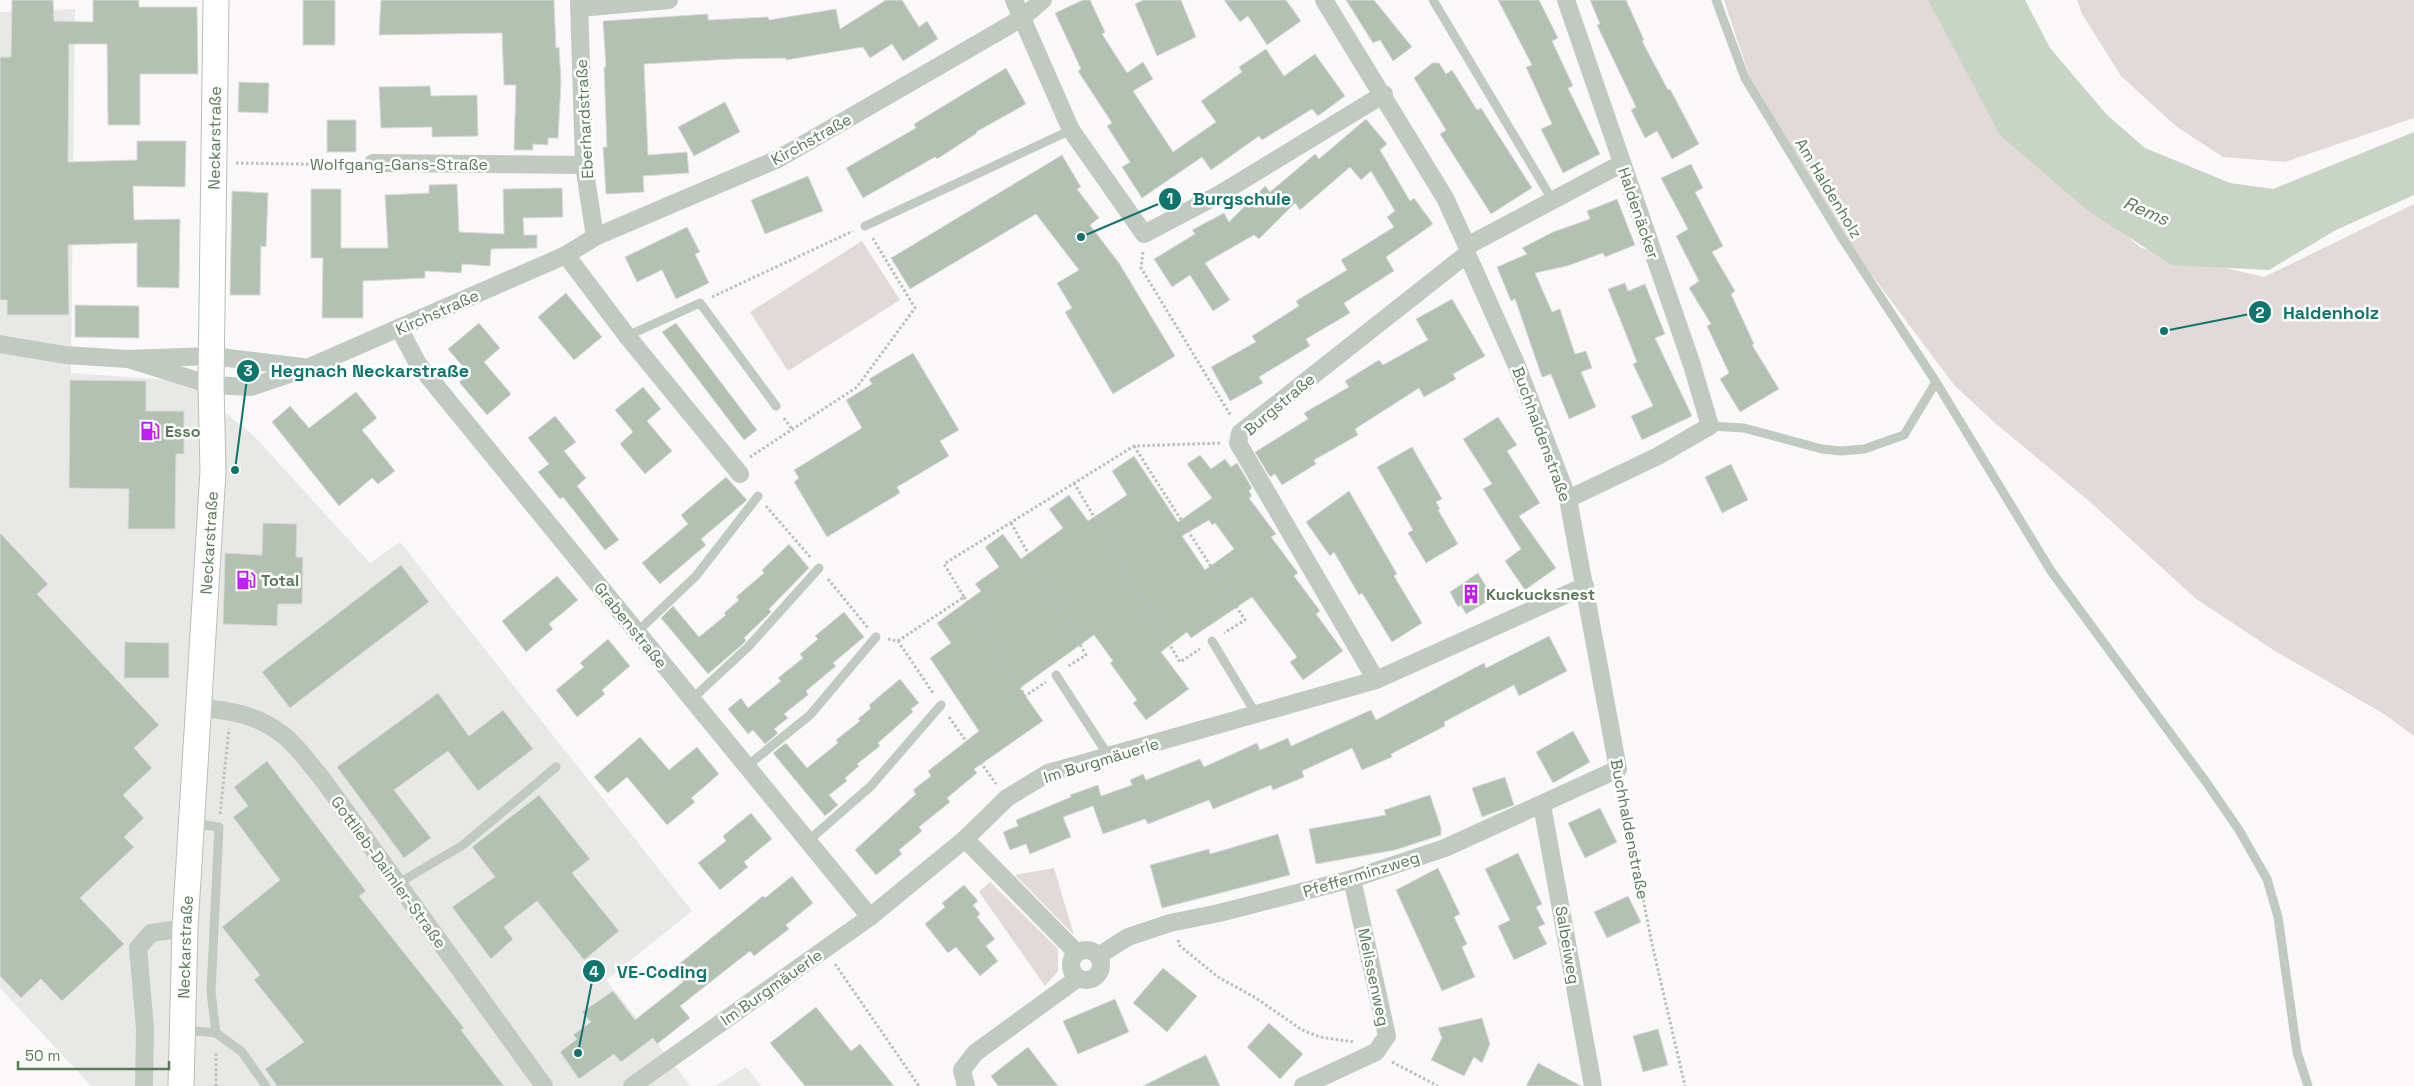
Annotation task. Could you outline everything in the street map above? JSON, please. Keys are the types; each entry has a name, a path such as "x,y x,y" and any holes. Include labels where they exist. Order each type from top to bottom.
{"main road":[{"name":"Neckarstraße","path":"181,1086 185,928 213,470 211,356 216,0"}],"street":[{"path":"579,4 669,0"},
{"path":"1014,0 1070,130 1144,234 1220,194 1384,94"},
{"name":"Kirchstraße","path":"128,359 211,385 251,387 307,368 566,255 595,237 778,159 1022,18 1043,0"},
{"name":"Buchhaldenstraße","path":"1324,0 1384,94 1445,198 1517,366 1568,498 1618,769"},
{"name":"Haldenäcker","path":"1566,0 1621,164 1692,365 1710,426"},
{"name":"Eberhardstraße","path":"579,4 584,165 595,237"},
{"name":"Wolfgang-Gans-Straße","path":"372,163 584,165"},
{"name":"Burgstraße","path":"1376,680 1239,438 1467,250 1621,164"},
{"path":"566,255 627,336 738,471"},
{"name":"Grabenstraße","path":"399,328 418,364 870,917"},
{"path":"0,344 65,355 128,359 211,356 307,368"},
{"path":"1568,498 1658,456 1710,426"},
{"name":"Im Burgmäuerle","path":"632,1086 870,917 965,839 1007,798 1048,772 1376,680 1585,586"},
{"name":"Gottlieb-Daimler-Straße","path":"199,708 231,711 254,718 283,735 321,777 544,1086"},
{"name":"Pfefferminzweg","path":"1098,956 1128,937 1170,923 1219,913 1352,879 1444,848 1618,769"},
{"name":"Salbeiweg","path":"1542,805 1593,1086"},
{"path":"965,839 1077,953"},
{"name":"Melissenweg","path":"1352,879 1387,1036 1376,1052"},
{"path":"144,1086 145,1030 138,948 151,933 185,928"},
{"path":"1084,950 1092,951 1098,956 1101,962 1098,974 1086,980 1078,978 1073,972 1071,964 1077,953 1084,950"},
{"path":"966,1086 962,1070 975,1052 1078,978"},
{"path":"1304,1086 1376,1052"}],"lane":[{"path":"1434,0 1553,201"},
{"name":"Am Haldenholz","path":"1716,0 1745,78 1840,235 1936,382 2051,571 2206,782 2239,830 2267,879 2278,917 2297,1052 2308,1086"},
{"path":"865,226 1070,130"},
{"path":"627,336 700,303 776,406"},
{"path":"1710,426 1744,428 1822,449 1864,449 1904,435 1936,382"},
{"path":"637,632 696,576 758,496"},
{"path":"692,699 748,647 819,568"},
{"path":"747,766 810,715 876,636"},
{"path":"1212,641 1256,714"},
{"path":"1056,675 1108,756"},
{"path":"808,841 871,786 941,704"},
{"path":"397,884 463,844 556,767"},
{"path":"192,823 219,828 211,992 216,1033"},
{"path":"182,1030 216,1033 242,1052 266,1086"}],"path":[{"name":"Wolfgang-Gans-Straße","path":"214,162 346,165 372,163"},
{"path":"700,303 865,226 915,308 857,387 738,471"},
{"path":"1011,523 1086,655 1025,696 944,564 1134,446 1239,438 1141,268 1144,234"},
{"path":"1074,483 1180,662 1245,620 1134,446"},
{"path":"898,640 964,597"},
{"path":"219,828 231,711"},
{"name":"Buchhaldenstraße","path":"1618,769 1652,944 1685,1086"},
{"path":"1180,946 1218,977 1256,998 1302,1030 1320,1037 1360,1043 1438,1086"},
{"path":"825,949 919,1086"},
{"path":"216,1033 216,1086"}],"shaded area":[{"path":"1724,0 1938,0 2019,142 2141,248 2264,277 2414,204 2414,736 2384,714 2275,651 2196,599 2089,501 1995,423 1954,385 1842,235 1750,78"},
{"path":"2077,0 2414,0 2414,118 2285,162 2223,157 2177,127 2121,76 2082,14"},
{"path":"75,9 71,373 186,381 253,435 370,563 400,542 692,911 606,980 691,1086 91,1086 0,988 0,12"},
{"path":"862,241 900,300 788,371 750,312"},
{"path":"1054,868 1074,935 1015,875"},
{"path":"990,882 1058,949 1058,971 1045,986 979,892"},
{"path":"746,1067 761,1086 715,1086"}],"water":[{"name":"Rems","path":"1928,0 2025,0 2050,48 2107,115 2145,148 2230,183 2273,189 2414,132 2414,195 2336,230 2269,270 2172,265 2087,210 2000,135"}],"building":[{"path":"12,0 53,0 54,21 93,22 93,0 139,0 139,7 197,7 198,74 140,74 140,125 108,125 107,44 69,44 68,162 137,160 137,141 186,141 185,187 133,186 134,220 180,219 179,288 137,287 137,243 68,245 69,315 7,315 7,300 0,300 0,57 11,57"},
{"path":"303,0 335,0 335,45 303,45"},
{"path":"381,0 554,0 556,48 559,47 561,82 558,138 548,138 548,145 533,144 533,150 514,150 516,85 504,85 502,33 379,35"},
{"path":"886,0 902,0 919,27 927,21 938,39 903,61 892,44 870,58 863,47 786,60 786,58 732,59 644,64 648,155 687,152 689,173 643,176 644,192 606,194 603,147 607,147 604,67 606,67 603,21 708,14 708,20 768,17 769,20 836,9 840,29"},
{"path":"1083,0 1090,0 1105,32 1102,34 1127,73 1143,62 1153,79 1133,91 1173,152 1216,122 1201,101 1242,72 1239,67 1266,49 1284,76 1315,54 1345,96 1318,116 1312,109 1262,140 1259,136 1211,170 1202,157 1142,198 1122,167 1130,162 1107,126 1112,123 1078,71 1081,69 1055,13"},
{"path":"1143,0 1181,0 1196,37 1157,56 1135,4"},
{"path":"1224,0 1286,0 1301,21 1267,45 1248,16 1240,22"},
{"path":"1346,0 1374,0 1412,47 1393,61 1380,40 1373,43"},
{"path":"1498,0 1539,0 1558,38 1552,41 1573,86 1568,88 1600,154 1563,173 1541,129 1552,124 1526,67 1532,65"},
{"path":"1590,0 1626,0 1644,40 1642,41 1699,144 1672,159 1657,131 1645,138 1631,110 1636,107 1597,25 1600,24"},
{"path":"1432,63 1439,63 1446,74 1452,70 1477,110 1481,108 1532,188 1491,214 1440,134 1446,130 1414,78"},
{"path":"1006,68 1026,104 976,132 937,159 935,157 863,198 846,168 916,128 914,124"},
{"path":"239,82 269,83 268,113 238,112"},
{"path":"430,86 431,96 477,95 478,136 432,137 432,127 381,128 379,87"},
{"path":"725,102 740,132 694,156 678,127"},
{"path":"1366,119 1387,144 1380,150 1410,201 1414,198 1433,224 1386,257 1394,271 1344,303 1350,313 1306,339 1310,346 1259,377 1263,383 1230,401 1211,367 1256,342 1252,336 1299,306 1296,301 1347,270 1341,260 1394,227 1387,217 1395,211 1371,171 1361,180 1350,167 1300,210 1295,203 1259,239 1254,235 1205,263 1230,300 1213,311 1190,275 1172,287 1154,259 1195,234 1192,230 1224,213 1229,222 1265,186 1270,192 1315,154 1319,159"},
{"path":"327,120 356,120 356,152 327,152"},
{"path":"1062,155 1081,187 1077,189 1099,218 1090,225 1119,263 1175,356 1113,394 1065,312 1072,308 1057,283 1079,270 1036,214 910,289 891,258"},
{"path":"1691,164 1703,188 1695,192 1723,246 1712,252 1735,291 1731,294 1754,344 1752,345 1779,389 1740,412 1720,379 1729,373 1707,326 1711,324 1689,288 1699,281 1676,236 1688,229 1661,178"},
{"path":"808,176 823,211 765,234 751,200"},
{"path":"457,184 459,232 504,234 503,189 562,188 563,217 523,218 524,235 537,235 537,248 491,249 490,266 462,264 461,273 425,271 425,278 363,281 363,318 322,318 323,258 311,258 311,189 341,189 341,248 388,248 385,195 429,193 429,185"},
{"path":"232,191 268,193 266,247 261,246 260,295 230,295"},
{"path":"1617,199 1635,245 1605,257 1603,253 1567,266 1535,273 1552,312 1560,309 1575,354 1586,351 1592,368 1581,372 1596,407 1569,419 1551,374 1542,377 1515,299 1511,301 1497,267 1527,254 1522,248 1553,232 1590,219 1587,211"},
{"path":"687,227 700,252 695,254 709,283 676,299 662,270 637,282 625,257"},
{"path":"1625,283 1628,291 1645,284 1665,334 1655,338 1692,416 1642,440 1631,416 1653,406 1633,364 1637,362 1608,289"},
{"path":"566,293 602,337 574,360 538,317"},
{"path":"1452,299 1485,356 1453,374 1456,379 1424,397 1419,388 1355,429 1358,435 1314,460 1316,464 1282,485 1275,474 1270,477 1255,452 1308,419 1304,413 1349,387 1345,381 1379,360 1383,365 1428,340 1416,319"},
{"path":"75,305 139,306 139,338 75,337"},
{"path":"479,323 500,348 484,362 511,394 487,415 459,382 469,374 448,349"},
{"path":"676,323 757,430 744,440 662,332"},
{"path":"913,353 959,430 940,441 949,456 897,487 900,493 827,537 794,482 799,478 794,470 862,428 846,400 872,384 869,379"},
{"path":"70,380 146,381 146,411 184,411 184,454 176,454 175,529 128,529 129,489 69,488"},
{"path":"643,387 661,409 647,421 672,451 645,474 620,444 633,432 615,410"},
{"path":"356,392 377,418 362,430 395,471 378,484 372,478 339,506 272,422 290,406 309,428"},
{"path":"555,416 576,442 564,451 586,478 577,486 619,540 605,550 563,497 560,499 538,472 549,464 528,438"},
{"path":"1498,417 1517,445 1507,451 1540,503 1519,516 1556,568 1525,590 1505,561 1521,549 1483,489 1492,484 1463,439"},
{"path":"1412,447 1442,499 1436,502 1440,509 1438,510 1458,544 1426,563 1408,533 1413,530 1377,467"},
{"path":"1200,455 1211,469 1225,459 1231,467 1237,463 1252,488 1249,491 1252,496 1249,498 1276,534 1271,537 1298,573 1294,576 1320,611 1316,614 1343,651 1303,680 1290,662 1297,657 1252,597 1191,638 1187,632 1161,652 1189,689 1146,720 1133,703 1137,700 1110,663 1113,661 1094,635 1020,688 1043,721 974,769 977,773 947,798 950,802 919,827 922,831 899,850 902,854 876,875 855,850 916,794 913,790 931,776 928,771 979,731 930,658 951,643 937,623 981,591 975,584 999,567 985,547 1003,534 1021,559 1063,528 1049,509 1069,495 1088,521 1127,495 1112,471 1134,456 1178,522 1212,498 1187,464","holes":["1209,520 1212,525 1215,523 1234,549 1205,570 1182,536"]},
{"path":"1731,464 1748,500 1722,513 1705,477"},
{"path":"726,477 747,500 701,539 706,545 660,584 642,563 688,524 681,515"},
{"path":"1349,491 1397,574 1394,576 1422,623 1392,642 1362,593 1359,595 1334,552 1330,556 1306,522"},
{"path":"263,523 297,524 296,557 303,557 302,604 278,604 277,626 223,624 225,553 262,555"},
{"path":"0,533 48,584 37,594 159,725 134,748 152,768 123,795 144,818 124,837 134,847 80,898 124,944 62,1001 41,979 21,998 0,976"},
{"path":"789,544 809,568 769,609 771,612 744,638 746,640 744,643 708,674 661,618 673,606 699,637 726,615 724,613 739,600 736,597 764,573 762,570"},
{"path":"401,565 429,602 290,708 262,672"},
{"name":"Kuckucksnest","path":"1478,573 1493,598 1466,614 1461,605 1458,607 1450,592"},
{"path":"557,576 578,600 549,624 553,629 526,652 502,621"},
{"path":"844,612 864,637 833,663 836,666 806,691 808,695 784,714 788,718 774,729 778,733 765,744 753,730 748,734 728,709 741,698 748,708 781,681 778,678 803,658 800,654 818,639 815,636"},
{"path":"1549,636 1567,671 1519,696 1514,685 1444,722 1445,726 1391,754 1392,757 1362,770 1352,748 1302,771 1304,777 1273,790 1271,785 1213,809 1209,800 1148,824 1145,819 1103,834 1093,806 1063,817 1071,837 1030,854 1026,844 1010,850 1003,832 1018,826 1016,820 1071,797 1070,795 1098,785 1101,796 1132,785 1130,780 1143,774 1146,780 1200,759 1204,767 1257,743 1260,750 1288,738 1291,746 1371,710 1376,720 1484,663 1486,668"},
{"path":"608,639 630,666 602,690 605,694 577,717 556,690 584,667 580,663"},
{"path":"125,642 169,643 169,678 124,678"},
{"path":"900,679 919,703 911,709 913,712 878,743 880,746 857,764 859,766 845,778 847,781 829,795 838,805 825,816 773,753 786,743 807,768 838,743 836,740 860,721 858,719 871,708 869,705"},
{"path":"438,693 469,736 503,710 533,749 478,791 448,751 394,790 431,838 404,858 337,767"},
{"path":"1573,731 1590,762 1553,783 1536,752"},
{"path":"640,737 669,770 697,747 719,774 691,798 695,802 667,825 627,777 608,793 594,777"},
{"path":"267,761 366,891 359,896 464,1028 461,1030 504,1086 277,1086 265,1069 304,1042 254,980 260,975 222,927 280,880 233,817 248,806 234,787"},
{"path":"1505,777 1514,805 1482,817 1472,788"},
{"path":"539,795 590,859 572,873 619,931 584,960 537,901 504,927 513,939 491,959 452,907 495,877 472,847"},
{"path":"1430,795 1441,828 1441,835 1395,850 1316,864 1309,829 1386,815 1384,810"},
{"path":"1600,808 1617,842 1585,858 1568,823"},
{"path":"751,813 772,839 744,862 748,867 720,890 698,863 726,841 723,836"},
{"path":"1278,834 1290,875 1162,908 1150,865 1209,849 1210,854"},
{"path":"1518,853 1542,904 1536,907 1545,924 1538,927 1547,944 1514,960 1498,926 1510,920 1485,869"},
{"path":"1438,868 1460,914 1454,917 1467,944 1462,947 1475,977 1442,991 1396,890"},
{"path":"792,876 813,903 786,925 789,929 754,956 750,951 680,1006 690,1018 657,1044 653,1038 621,1062 614,1054 579,1079 560,1052 577,1039 573,1035 591,1022 582,1012 613,991 635,1020 683,982 673,969 763,896 765,898"},
{"path":"964,885 978,901 973,905 980,914 977,917 995,939 986,946 998,961 980,976 956,947 948,953 925,924 945,907 942,903"},
{"path":"1628,896 1641,922 1607,938 1594,912"},
{"path":"1163,968 1197,996 1167,1032 1133,1003"},
{"path":"1115,999 1129,1032 1078,1054 1063,1021"},
{"path":"816,1007 851,1051 860,1044 894,1086 805,1086 770,1043"},
{"path":"1482,1018 1490,1044 1482,1063 1474,1057 1464,1076 1431,1060 1442,1038 1438,1028"},
{"path":"1269,1023 1303,1054 1280,1079 1247,1047"},
{"path":"1658,1029 1668,1065 1643,1072 1633,1036"},
{"path":"1028,1047 1058,1086 998,1086 991,1076"},
{"path":"1206,1055 1220,1086 1143,1086 1187,1064"},
{"path":"1538,1063 1581,1086 1526,1086"}],"place":[{"name":"Burgschule","path":"1081,237"},
{"name":"Haldenholz","path":"2164,331"},
{"name":"Esso","path":"150,431"},
{"name":"Hegnach Neckarstraße","path":"235,470"},
{"name":"Total","path":"246,580"},
{"name":"Kuckucksnest","path":"1471,594"},
{"name":"VE-Coding","path":"578,1053"}]}
